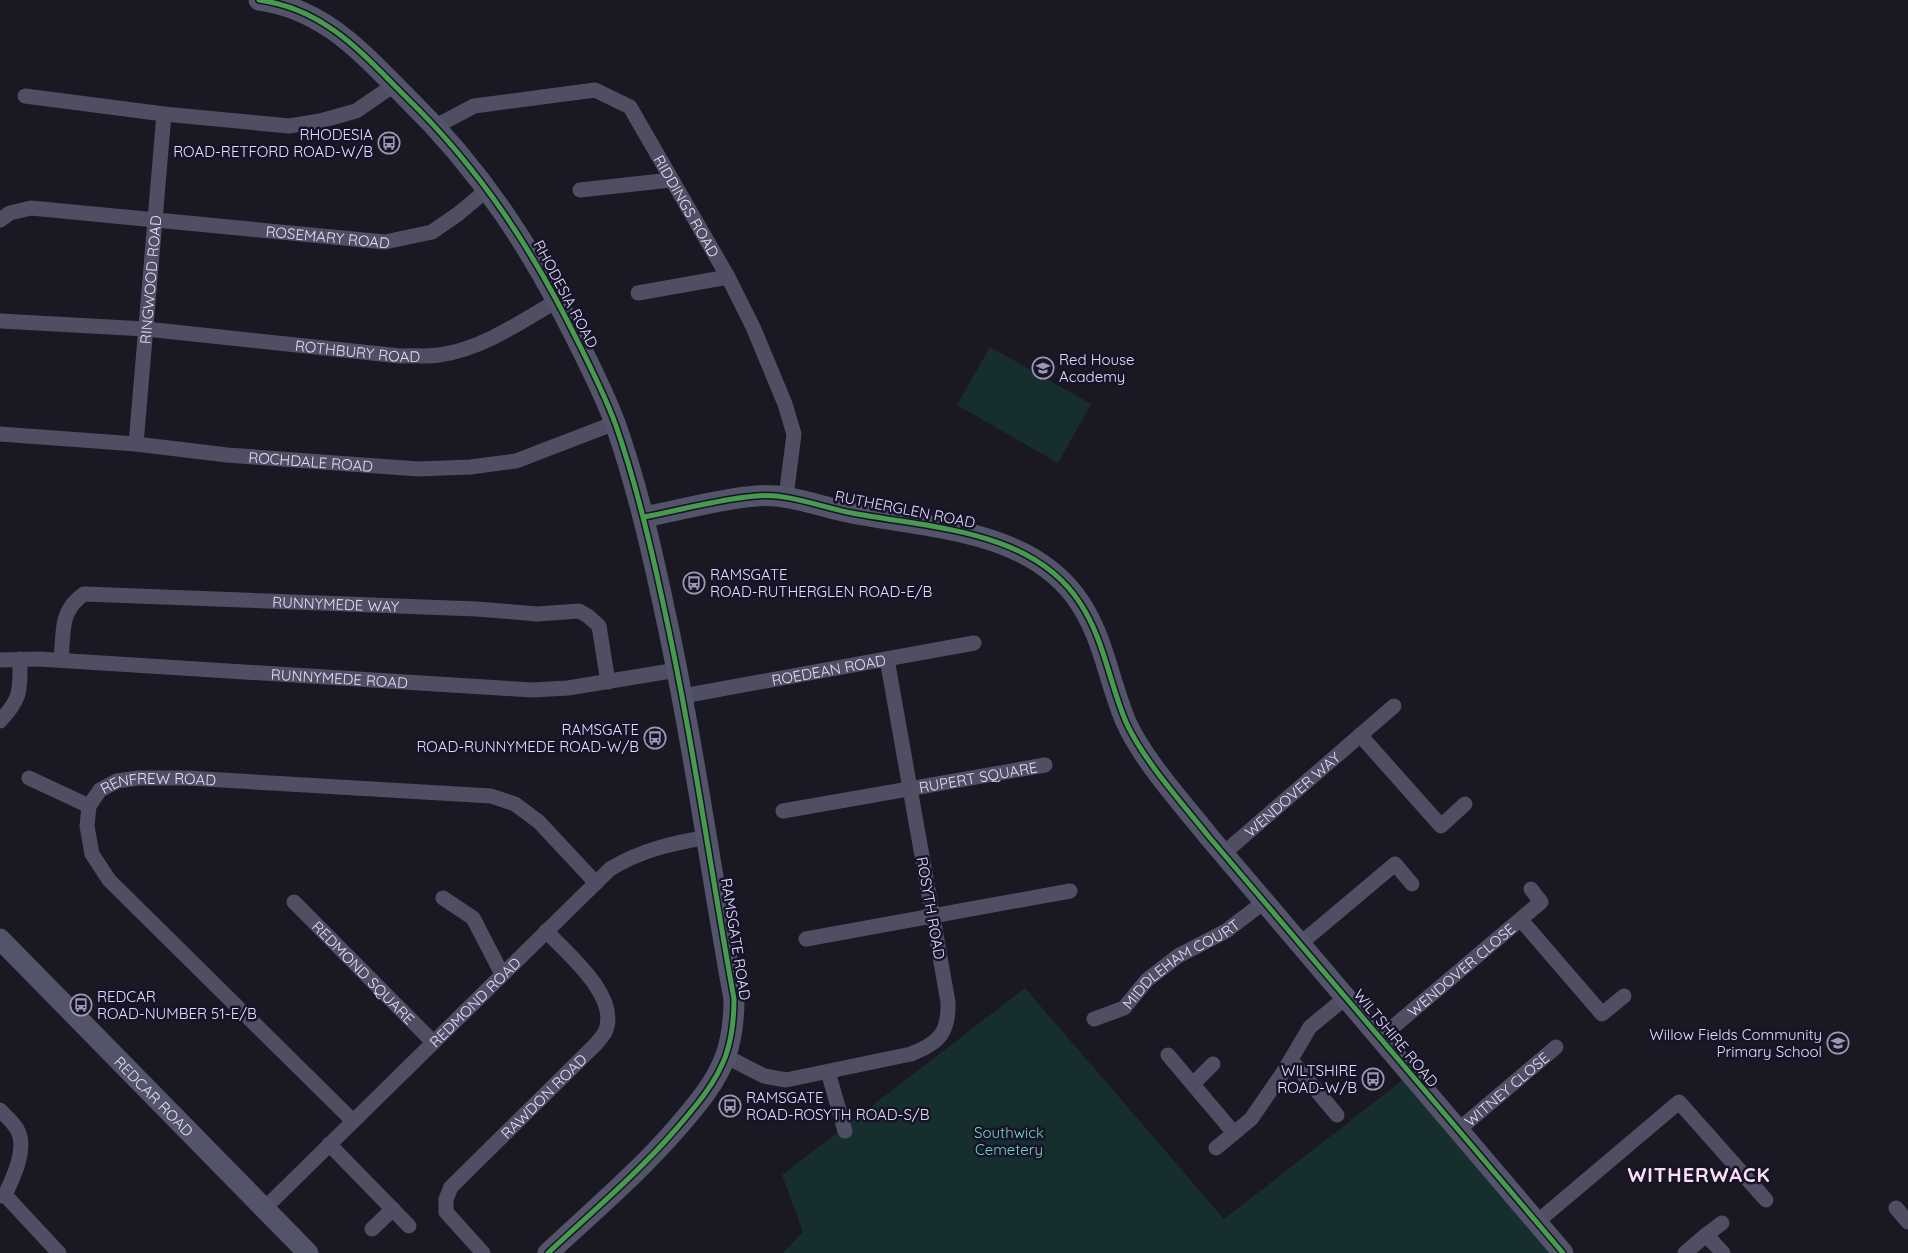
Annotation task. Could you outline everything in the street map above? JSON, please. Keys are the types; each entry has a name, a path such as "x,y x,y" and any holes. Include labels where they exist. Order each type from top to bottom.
{"street":[{"name":"RHODESIA ROAD","path":"258,0 310,16 339,32 360,50 436,126 488,189 525,241 558,300 615,423 644,517 676,661"},
{"path":"25,96 164,114 289,126 320,122 356,111 394,85"},
{"name":"RIDDINGS ROAD","path":"436,126 474,106 596,90 630,107 728,277 753,327 785,404 794,434 786,497"},
{"name":"RINGWOOD ROAD","path":"136,444 164,114"},
{"path":"580,190 671,180"},
{"name":"ROSEMARY ROAD","path":"0,220 10,213 31,208 385,242 432,232 458,214 488,189"},
{"path":"638,293 728,277"},
{"name":"ROTHBURY ROAD","path":"0,321 146,328 400,356 439,355 468,347 504,332 558,300"},
{"name":"ROCHDALE ROAD","path":"0,434 136,444 227,455 418,469 470,467 516,461 615,423"},
{"name":"RUTHERGLEN ROAD","path":"644,517 756,496 786,497 847,512 987,538 1016,550 1058,576 1080,602 1099,638 1127,722 1156,770 1210,838"},
{"name":"RUNNYMEDE WAY","path":"61,660 65,615 73,602 84,594 477,609 537,614 580,611 599,626 608,682"},
{"name":"ROEDEAN ROAD","path":"684,696 974,643"},
{"path":"0,721 14,706 20,689 20,659"},
{"name":"RUNNYMEDE ROAD","path":"0,660 61,660 532,690 568,688 608,682 676,661"},
{"name":"ROSYTH ROAD","path":"726,1056 764,1076 786,1080 910,1054 928,1047 941,1036 949,1021 948,1002 887,660"},
{"name":"RAMSGATE ROAD","path":"548,1253 654,1155 694,1109 716,1078 726,1056 734,1025 734,999 684,696 676,661"},
{"name":"WENDOVER WAY","path":"1224,854 1394,706"},
{"path":"1360,735 1441,826 1465,804"},
{"name":"RUPERT SQUARE","path":"783,811 910,787 1045,765"},
{"path":"29,778 88,806"},
{"name":"RENFREW ROAD","path":"353,1121 109,880 92,854 87,826 88,806 100,790 116,781 138,778 188,778 491,796 515,804 540,822 596,883"},
{"name":"REDMOND ROAD","path":"265,1208 610,869 628,858 652,849 708,837"},
{"name":"WILTSHIRE ROAD","path":"1210,838 1301,943 1457,1131 1563,1253"},
{"path":"1301,943 1395,864 1412,884"},
{"name":"WENDOVER CLOSE","path":"1380,1038 1541,902 1531,889"},
{"path":"806,939 1070,891"},
{"path":"443,898 474,918 502,974"},
{"name":"REDMOND SQUARE","path":"294,902 433,1042"},
{"name":"MIDDLEHAM COURT","path":"1094,1019 1124,1008 1147,980 1178,956 1226,931 1264,902"},
{"name":"WENDOVER CLOSE","path":"1521,920 1602,1014 1624,996"},
{"name":"RAWDON ROAD","path":"483,1253 446,1212 446,1199 451,1187 596,1044 606,1031 607,1013 600,991 593,979 546,931"},
{"name":"REDCAR ROAD","path":"0,938 308,1253"},
{"path":"1216,1148 1251,1119 1291,1060 1310,1027 1345,998"},
{"name":"WITNEY CLOSE","path":"1457,1131 1556,1047"},
{"path":"1168,1056 1234,1133"},
{"path":"1291,1060 1337,1115"},
{"path":"1193,1084 1213,1064"},
{"path":"828,1072 845,1131"},
{"path":"1537,1222 1679,1102 1766,1200"},
{"path":"0,1110 19,1132 18,1170 2,1195 59,1253"},
{"path":"329,1144 409,1226"},
{"path":"1896,1208 1908,1222"},
{"path":"372,1229 393,1210"},
{"path":"1685,1253 1722,1223"},
{"path":"1706,1235 1723,1253"}],"green space":[{"path":"990,347 1091,404 1058,463 957,405"},
{"name":"Southwick Cemetery","path":"1025,988 1224,1219 1404,1079 1551,1253 783,1253 803,1232 782,1175"}],"cycle path":[{"path":"259,0 282,5 304,13 341,35 358,49 433,125 482,182 543,276 607,403 630,467 653,557 692,751 734,999 732,1028 722,1065 705,1094 662,1145 631,1177 548,1253"},
{"path":"644,517 728,500 756,496 780,497 852,513 977,536 1007,546 1035,560 1060,579 1080,603 1095,631 1126,722 1133,737 1153,766 1210,838 1563,1253"}],"place":[{"name":"RHODESIA ROAD-RETFORD ROAD-W/B","path":"389,143"},
{"name":"Red House Academy","path":"1043,368"},
{"name":"RAMSGATE ROAD-RUTHERGLEN ROAD-E/B","path":"694,583"},
{"name":"RAMSGATE ROAD-RUNNYMEDE ROAD-W/B","path":"655,738"},
{"name":"REDCAR ROAD-NUMBER 51-E/B","path":"81,1005"},
{"name":"Willow Fields Community Primary School","path":"1838,1043"},
{"name":"WILTSHIRE ROAD-W/B","path":"1373,1079"},
{"name":"RAMSGATE ROAD-ROSYTH ROAD-S/B","path":"730,1106"}],"district":[{"name":"WITHERWACK","path":"1699,1174"}]}
